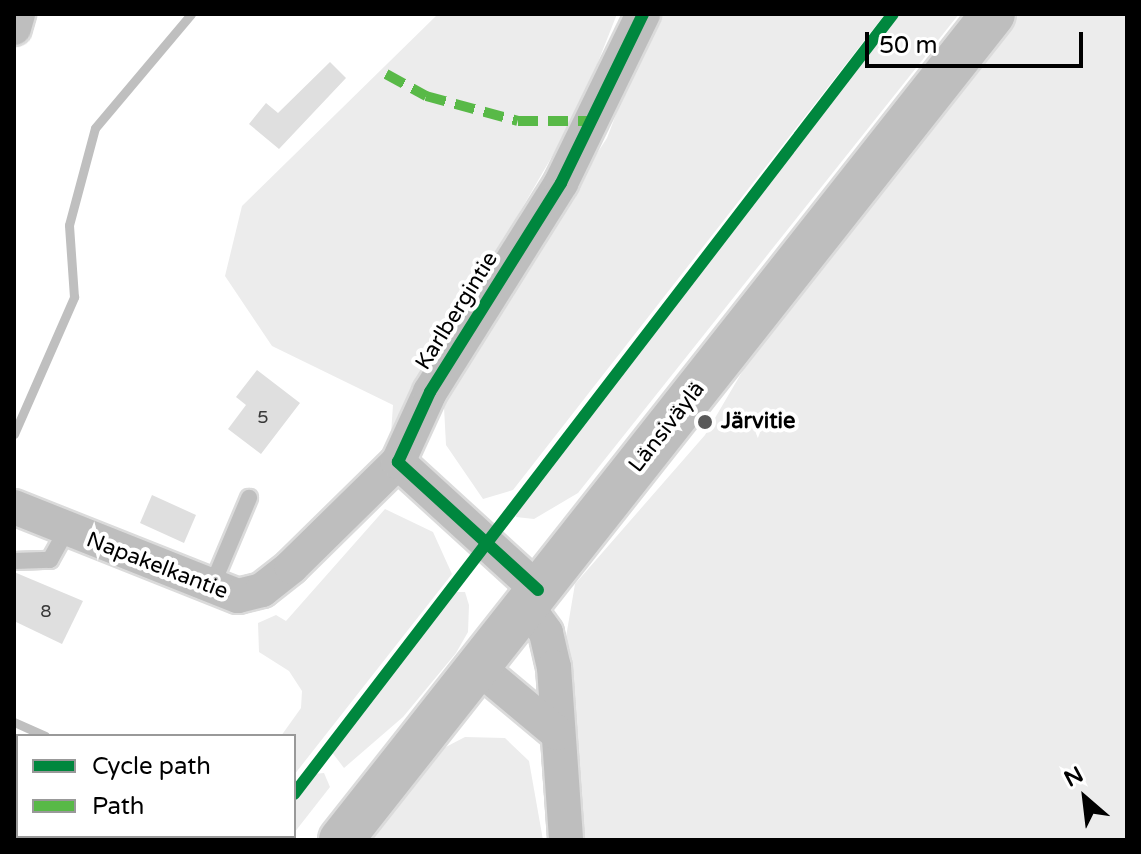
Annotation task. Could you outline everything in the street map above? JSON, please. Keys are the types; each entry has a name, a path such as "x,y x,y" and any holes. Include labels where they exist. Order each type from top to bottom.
{"main road":[{"name":"Länsiväylä","path":"341,840 993,14"}],"street":[{"path":"14,28 18,14"},
{"name":"Karlbergintie","path":"398,462 430,392 561,183 643,14"},
{"path":"398,462 532,598 552,655 566,840"},
{"name":"Napakelkantie","path":"14,507 210,590 238,596 262,590 398,462"},
{"path":"478,667 557,733"}],"lane":[{"path":"210,590 249,498"},
{"path":"14,561 50,560 66,531"}],"shaded area":[{"path":"617,14 579,110 391,434 393,405 272,346 225,276 242,206 436,16"},
{"path":"654,14 885,14 513,490 483,499 446,445 444,407 515,278 607,138"},
{"path":"900,14 959,14 578,493 534,519 516,517 518,505 611,382"},
{"path":"1015,14 1127,14 1127,840 583,840 566,637 575,584 705,435 766,331"},
{"path":"385,509 433,532 452,574 296,772 296,734 282,734 301,708 302,691 289,671 259,652 258,623 276,615 286,621"},
{"path":"455,592 465,592 469,605 468,632 456,653 403,717 344,768 331,751"},
{"path":"465,737 505,738 529,761 543,840 363,840 440,750"},
{"path":"324,773 330,787 296,830 296,796 314,774"},
{"path":"70,838 158,838 69,840"}],"building":[{"path":"330,62 346,78 279,149 249,124 266,103 278,113"},
{"path":"257,370 300,403 261,454 228,429 246,405 236,397"},
{"path":"152,495 196,515 184,543 140,523"},
{"path":"14,572 83,601 62,644 14,621"}],"waterway":[{"path":"14,434 74,297 69,225 95,128 191,14"},
{"path":"14,722 41,734"}],"marked path":[{"path":"386,74 426,96 518,121 591,121"}],"cycle path":[{"path":"538,590 398,462 430,392 561,183 643,14"},
{"path":"296,791 893,14"}],"place":[{"name":"Järvitie","path":"705,422"}]}
